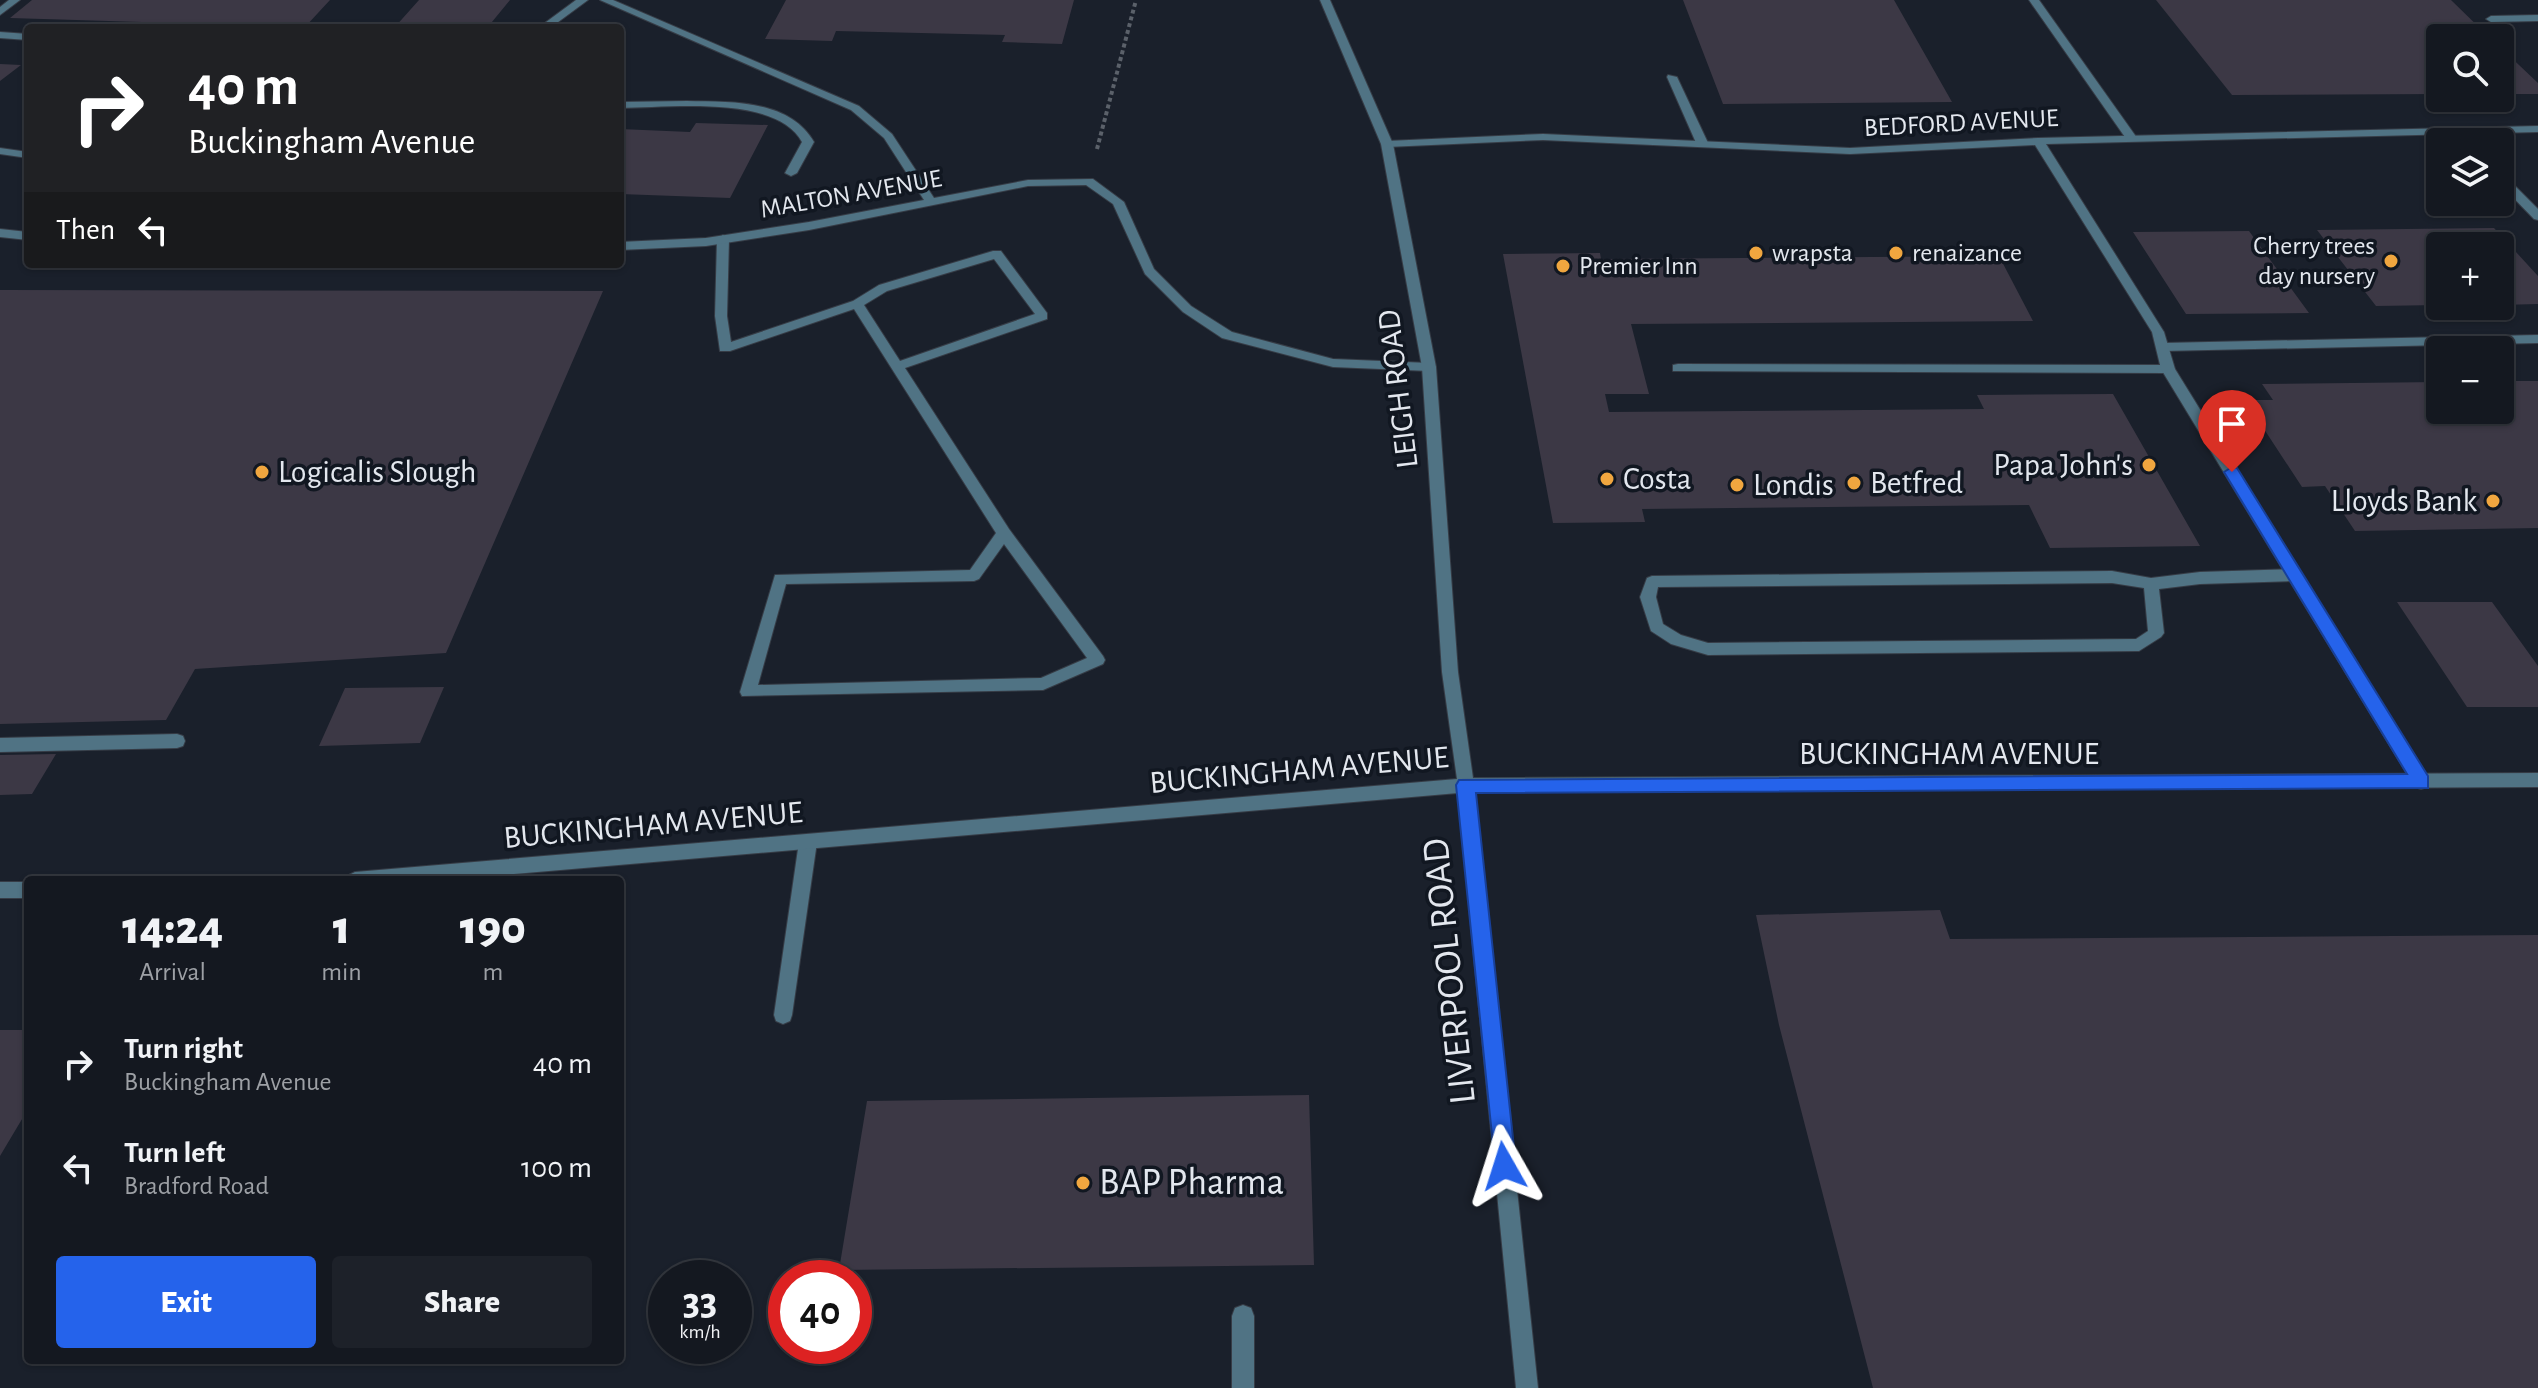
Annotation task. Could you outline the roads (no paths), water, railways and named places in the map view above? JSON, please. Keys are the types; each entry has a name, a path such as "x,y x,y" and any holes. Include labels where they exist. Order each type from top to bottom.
{"street":[{"path":"0,12 15,0"},
{"path":"549,24 583,0"},
{"path":"605,0 855,108 888,136 931,202"},
{"name":"LEIGH ROAD","path":"1325,0 1387,144 1429,367 1450,672 1466,785"},
{"path":"2034,0 2131,138"},
{"path":"2491,19 2538,18"},
{"path":"0,35 24,37"},
{"path":"1672,77 1703,145"},
{"path":"624,105 760,109 784,117 799,127 808,142 791,173"},
{"name":"BEDFORD AVENUE","path":"2514,129 2538,129"},
{"name":"BEDFORD AVENUE","path":"1387,144 1543,137 1850,151 2038,141 2426,130"},
{"path":"2038,141 2158,332 2168,369 2421,782"},
{"path":"0,151 24,154"},
{"name":"MALTON AVENUE","path":"624,246 723,239 1028,183 1089,181 1118,202 1149,271 1187,309 1227,335 1333,363 1429,367"},
{"path":"2514,191 2538,216"},
{"path":"0,233 24,236"},
{"path":"723,239 721,316 725,348 857,304 883,288 997,254 1043,316 898,366"},
{"path":"857,304 898,366 1004,533 1020,559 1097,660 1043,684 748,692 780,579 974,575 1004,533"},
{"path":"2163,347 2538,339"},
{"path":"1678,368 2168,369"},
{"path":"2151,584 2156,633 2139,645 1708,649 1676,640 1656,627 1648,597 1652,582 2112,577 2151,584 2200,578 2295,575"},
{"path":"0,745 177,741"},
{"name":"BUCKINGHAM AVENUE","path":"403,876 1466,785 2538,780"},
{"name":"LIVERPOOL ROAD","path":"1466,785 1527,1388"},
{"path":"783,1015 808,842"},
{"path":"0,890 24,890"},
{"path":"1243,1316 1243,1388"}],"place":[{"name":"wrapsta","path":"1756,253"},
{"name":"renaizance","path":"1896,253"},
{"name":"Cherry trees day nursery","path":"2391,261"},
{"name":"Premier Inn","path":"1563,266"},
{"name":"Papa John's","path":"2149,465"},
{"name":"Logicalis Slough","path":"262,472"},
{"name":"Costa","path":"1607,479"},
{"name":"Betfred","path":"1854,483"},
{"name":"Londis","path":"1737,485"},
{"name":"Lloyds Bank","path":"2493,501"},
{"name":"BAP Pharma","path":"1083,1183"}]}
